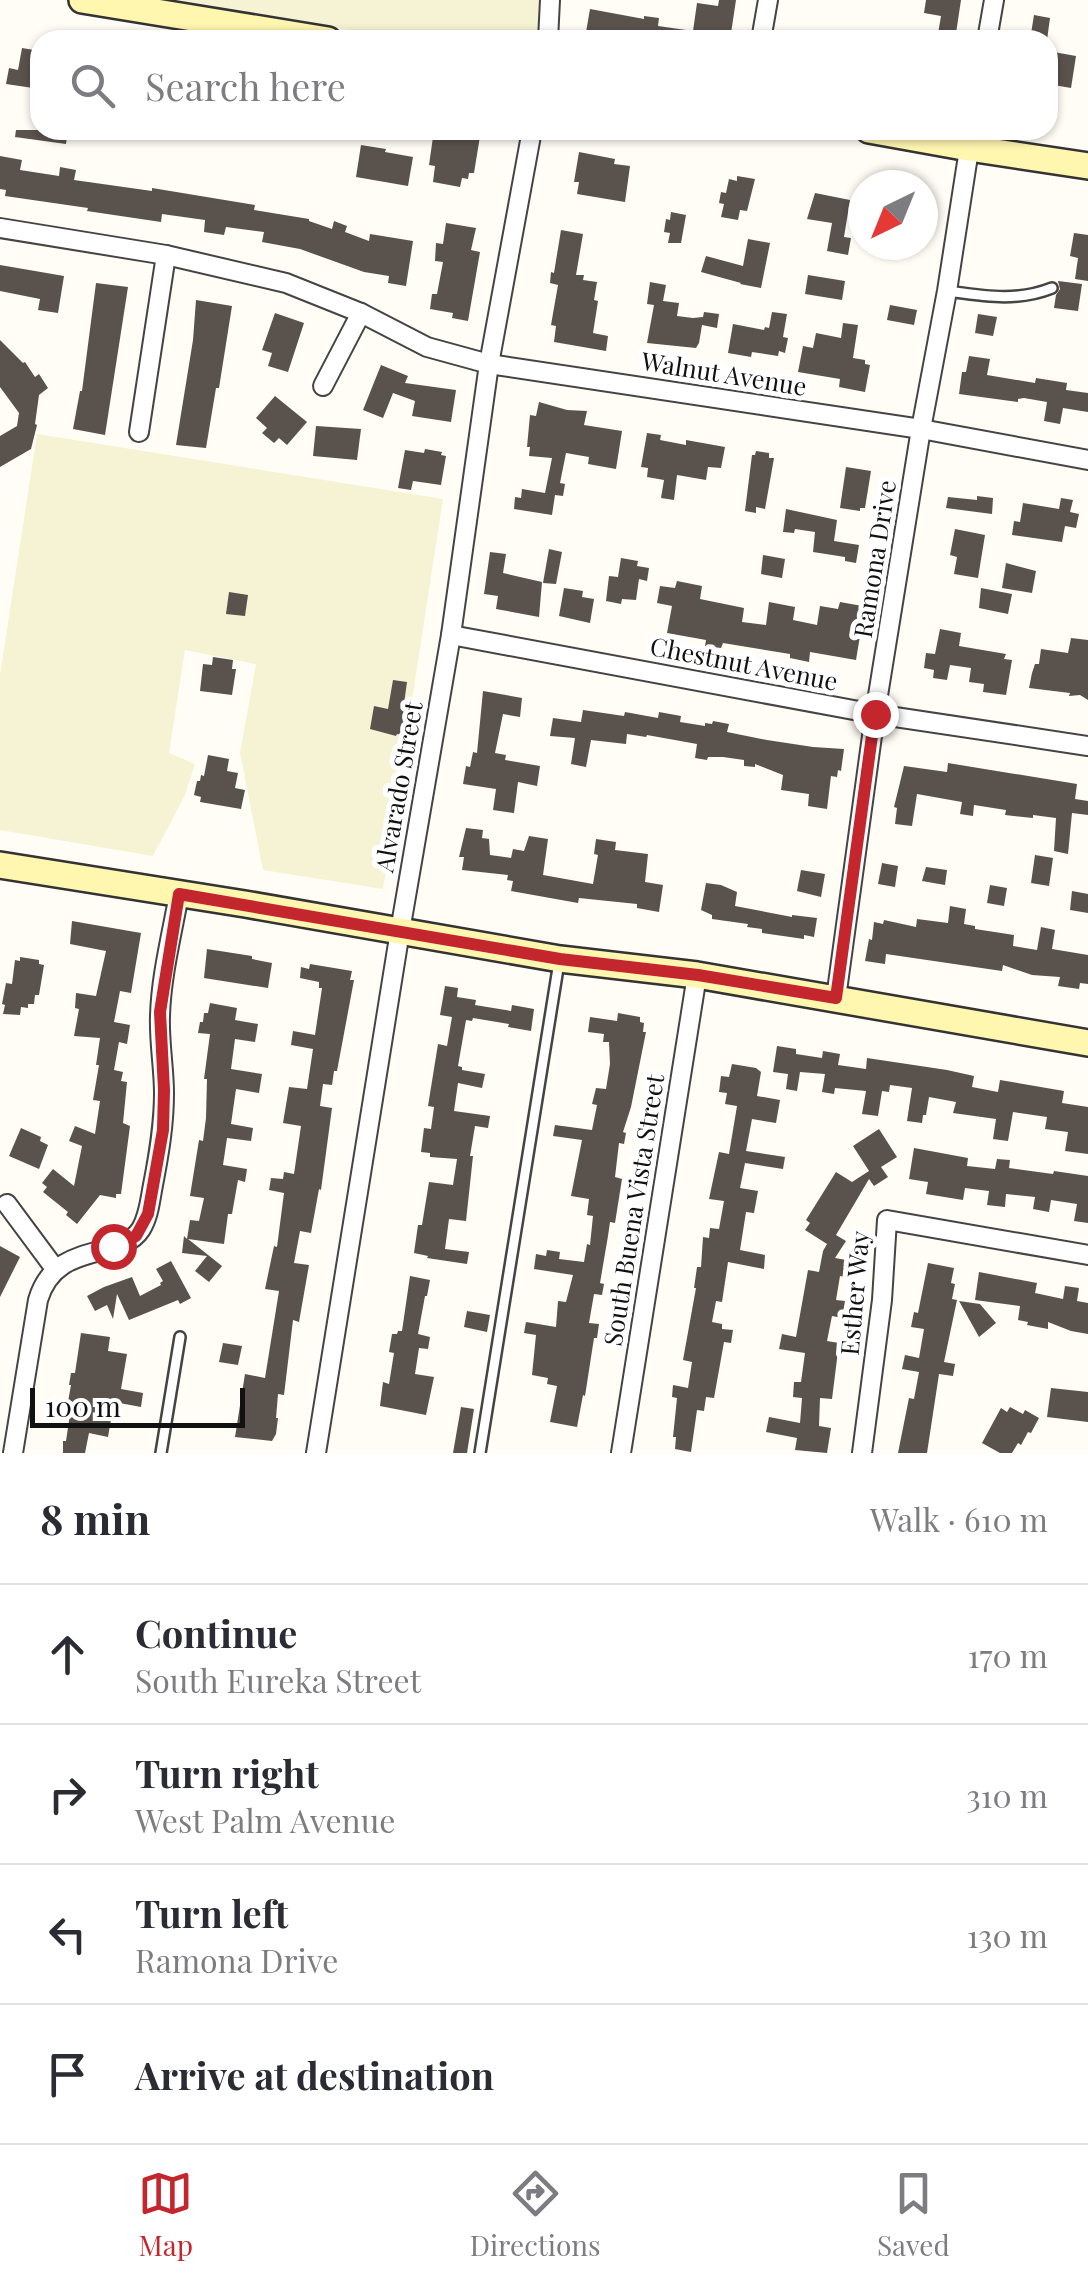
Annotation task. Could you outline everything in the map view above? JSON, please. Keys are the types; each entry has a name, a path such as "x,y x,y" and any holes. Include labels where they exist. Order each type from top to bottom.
{"street":[{"path":"82,0 266,30"},
{"path":"548,30 550,0"},
{"path":"763,30 768,0"},
{"path":"989,30 994,0"},
{"name":"Alvarado Street","path":"316,1453 451,635 489,364 530,140"},
{"name":"Ramona Drive","path":"836,998 875,714 921,429 948,292 970,140"},
{"path":"974,140 1088,166"},
{"name":"Walnut Avenue","path":"0,228 166,255 286,283 361,313 427,347 489,364 921,429 1088,460"},
{"path":"140,432 166,255"},
{"path":"322,386 361,313"},
{"name":"Chestnut Avenue","path":"451,635 875,714 1088,746"},
{"path":"0,864 560,959 698,975 1088,1044"},
{"path":"13,1453 38,1300 47,1278 84,1254 127,1241 141,1229 148,1214 163,1130 160,1012 179,894"},
{"name":"South Buena Vista Street","path":"620,1453 698,975"},
{"path":"7,1204 56,1270"},
{"name":"Esther Way","path":"862,1453 882,1300 887,1220 1088,1255"}],"lane":[{"path":"948,292 1007,298 1052,288"},
{"path":"480,1453 560,959"},
{"path":"161,1453 180,1336"}],"shaded area":[{"path":"168,0 544,0 541,30 350,30"},
{"path":"37,434 443,499 383,889 263,870 240,753 256,664 185,650 169,753 195,764 185,795 153,856 0,830 0,675"}],"building":[{"path":"719,0 736,0 732,30 693,30 697,3 718,6"},
{"path":"926,0 961,0 956,30 939,30 941,16 924,13"},
{"path":"590,9 659,18 658,26 686,30 586,30"},
{"path":"1034,15 1050,18 1048,30 1032,30"},
{"path":"22,48 30,49 30,88 6,84 9,68 18,70"},
{"path":"1058,53 1076,56 1071,88 1058,86"},
{"path":"16,130 30,130 30,139 15,137"},
{"path":"433,140 479,140 474,173 469,173 468,179 462,178 460,187 433,182 435,166 429,165"},
{"path":"361,145 413,157 408,186 356,177"},
{"path":"579,152 630,166 625,202 577,194 579,182 574,182"},
{"path":"0,156 22,160 20,170 59,176 60,167 76,170 74,180 255,205 254,210 309,219 332,229 334,221 347,226 345,232 369,241 370,234 413,241 406,286 388,283 389,276 364,272 300,249 262,242 264,232 226,227 224,235 204,232 205,220 162,214 161,222 5,196 6,190 0,189"},
{"path":"737,176 755,179 747,211 740,210 738,220 721,217 721,192 726,193 729,179 737,181"},
{"path":"815,193 848,200 844,237 848,238 848,255 827,251 832,223 807,219"},
{"path":"671,212 686,215 681,243 668,243 670,233 664,232"},
{"path":"446,223 476,228 471,250 480,252 468,321 452,318 453,313 430,309 443,262 435,261 436,243 443,244"},
{"path":"561,230 583,234 576,275 597,282 593,333 608,336 606,351 554,342 556,326 551,325 558,285 550,283"},
{"path":"1074,233 1088,235 1088,281 1075,279 1078,258 1070,256"},
{"path":"748,239 770,243 761,288 701,272 706,256 743,266"},
{"path":"0,265 64,276 58,313 38,310 40,299 0,291"},
{"path":"808,275 845,281 842,300 805,294"},
{"path":"1058,281 1082,284 1078,311 1054,308 1060,289"},
{"path":"650,282 666,285 663,301 679,303 677,316 719,314 717,328 702,325 696,348 647,343 654,305 647,304"},
{"path":"96,283 128,287 105,435 73,429"},
{"path":"196,300 232,306 206,448 176,445"},
{"path":"890,305 917,310 914,325 887,320"},
{"path":"772,312 787,314 785,353 779,351 778,356 752,352 751,357 728,353 733,324 764,330 769,328"},
{"path":"275,313 304,323 288,372 268,366 272,353 262,350"},
{"path":"978,314 997,317 993,336 975,333"},
{"path":"843,323 858,325 853,358 870,365 865,392 839,387 840,379 798,372 803,346 813,348 816,333 841,338"},
{"path":"0,340 25,362 35,377 39,374 48,388 39,395 31,449 0,467 0,436 17,426 19,413 0,387"},
{"path":"969,356 990,359 987,375 1035,383 1036,378 1067,383 1066,390 1088,393 1088,412 1063,408 1060,424 1044,421 1047,402 959,394"},
{"path":"381,365 408,376 405,383 456,390 451,422 412,416 415,401 393,393 383,418 363,410"},
{"path":"275,396 307,422 287,445 279,438 274,443 262,433 267,428 256,418"},
{"path":"539,402 587,411 584,425 622,431 616,469 588,464 589,457 566,453 560,483 565,484 563,496 555,495 552,515 514,509 515,497 521,498 522,489 545,493 552,458 529,456 527,447 530,415 536,416"},
{"path":"316,426 361,429 357,460 313,456"},
{"path":"647,433 686,445 686,440 725,447 721,468 708,467 706,480 677,475 674,500 661,498 664,480 647,477 648,468 641,467"},
{"path":"425,449 446,456 441,485 413,481 411,490 398,488 405,450 424,453"},
{"path":"756,451 774,458 765,509 756,507 756,513 745,511 752,455"},
{"path":"846,467 871,471 865,508 860,511 840,508"},
{"path":"977,496 993,498 992,514 946,508 948,497 977,500"},
{"path":"1061,498 1073,500 1070,512 1079,514 1076,528 1065,526 1062,542 1012,535 1014,521 1020,522 1023,503 1059,509"},
{"path":"786,509 837,520 834,541 859,545 856,563 845,561 845,557 813,552 815,532 783,532"},
{"path":"955,529 985,535 978,578 954,574 957,557 950,555"},
{"path":"549,549 562,552 556,584 543,583"},
{"path":"490,552 506,554 503,573 542,582 539,617 496,609 498,596 484,594"},
{"path":"763,555 785,559 782,578 761,574"},
{"path":"621,558 649,568 647,581 639,579 636,600 622,599 621,604 606,601 609,576 618,577"},
{"path":"1006,563 1036,571 1032,593 1002,588"},
{"path":"677,581 702,586 700,599 744,608 742,622 766,625 769,602 795,607 793,620 817,625 820,606 838,609 840,602 868,607 856,660 810,652 809,662 790,658 790,654 723,643 721,648 705,646 706,640 667,633 672,606 657,603 660,586 675,588"},
{"path":"564,588 583,591 582,597 594,599 590,623 559,616"},
{"path":"981,588 1012,594 1008,614 979,608"},
{"path":"229,592 248,595 245,616 226,614"},
{"path":"940,629 961,633 959,646 1006,654 1004,659 1012,660 1006,695 983,692 984,684 969,682 971,668 950,665 947,680 933,678 934,670 924,668 926,653 935,654"},
{"path":"1071,638 1088,640 1088,700 1080,695 1029,688 1041,649 1068,653"},
{"path":"213,657 233,660 232,669 236,669 232,695 200,691 203,664 212,665"},
{"path":"393,680 407,682 403,711 404,723 409,724 407,736 370,729 374,706 388,709"},
{"path":"483,691 522,698 520,717 503,714 495,753 506,755 505,760 540,766 537,786 518,782 514,813 493,810 496,789 463,784 466,766 470,767 473,752 477,753"},
{"path":"583,710 658,718 659,712 681,716 680,722 729,724 727,732 767,740 844,749 841,771 838,770 837,777 831,776 827,809 808,806 809,794 781,790 783,775 755,764 744,766 744,760 695,758 697,744 647,735 627,734 626,744 591,740 586,767 571,764 575,738 550,736 553,718 581,722"},
{"path":"208,755 229,759 227,771 238,773 235,788 245,790 241,809 200,802 201,797 194,795 197,781 204,776"},
{"path":"948,763 1077,784 1075,799 1088,801 1088,815 1072,813 1068,854 1054,851 1056,818 1005,815 1006,810 974,805 973,816 960,814 962,802 917,794 912,826 895,824 894,807 904,766 947,772"},
{"path":"466,828 483,830 482,838 489,839 490,855 511,858 513,849 524,851 529,836 548,839 543,875 593,884 598,855 594,854 596,839 616,842 615,850 648,854 645,882 663,885 659,912 637,908 637,904 579,898 578,903 511,891 513,881 507,880 508,875 462,870 464,857 459,857"},
{"path":"1035,855 1053,858 1049,886 1031,883"},
{"path":"882,863 898,866 895,887 878,884"},
{"path":"926,867 947,870 945,885 922,881"},
{"path":"801,870 825,874 821,897 797,891"},
{"path":"706,883 737,892 735,906 817,918 814,937 762,933 762,929 747,927 748,924 712,919 712,915 701,910"},
{"path":"990,885 1007,888 1004,906 987,903"},
{"path":"1072,891 1088,894 1088,913 1070,910"},
{"path":"950,906 966,909 964,924 975,929 1014,935 1013,946 1037,950 1041,927 1055,930 1052,949 1088,955 1088,984 1080,983 1079,989 1058,986 1060,977 1032,975 1003,965 1002,971 886,954 885,964 865,961 874,922 883,924 884,920 916,927 917,919 948,923"},
{"path":"72,921 141,933 131,993 120,991 114,1022 130,1025 127,1044 119,1042 114,1070 123,1072 121,1081 127,1082 123,1123 130,1126 121,1194 116,1194 116,1198 100,1195 77,1224 43,1192 47,1187 42,1183 53,1169 74,1186 82,1146 69,1141 75,1126 95,1134 100,1101 93,1100 100,1038 74,1036 79,1009 75,1008 76,993 96,996 106,951 70,944"},
{"path":"207,949 272,963 268,988 204,978"},
{"path":"20,957 39,960 44,965 39,995 35,995 34,1004 28,1004 28,1008 21,1007 20,1015 3,1014 6,983 12,984 15,960 20,961"},
{"path":"310,964 352,971 350,980 354,980 337,1071 332,1085 323,1084 320,1106 332,1108 321,1190 311,1233 300,1231 294,1263 309,1265 299,1322 293,1320 284,1395 278,1394 276,1434 272,1441 235,1437 245,1374 265,1378 279,1291 265,1289 274,1246 277,1247 284,1193 269,1190 271,1178 283,1179 284,1172 294,1174 301,1126 283,1123 289,1087 307,1089 313,1049 291,1045 293,1031 315,1035 322,988 319,982 300,978 301,967 309,969"},
{"path":"445,986 458,988 457,997 476,1000 475,1005 511,1011 512,1005 534,1009 531,1031 508,1027 509,1024 466,1020 458,1066 485,1074 482,1088 458,1083 454,1111 490,1116 488,1128 475,1126 466,1221 449,1219 445,1249 469,1252 467,1264 414,1253 429,1182 453,1185 457,1159 430,1157 430,1153 421,1152 424,1128 431,1129 434,1107 428,1106 438,1044 447,1046 452,1017 440,1015"},
{"path":"210,1003 237,1008 235,1020 258,1024 255,1042 235,1039 231,1069 262,1074 259,1093 236,1089 231,1124 253,1128 251,1141 227,1138 223,1165 247,1169 245,1182 238,1180 224,1244 188,1239 222,1266 209,1282 195,1271 207,1256 182,1253 190,1220 199,1221 204,1198 190,1196 206,1118 204,1079 210,1034 198,1033"},
{"path":"618,1013 640,1017 646,1032 623,1132 624,1144 619,1143 615,1177 622,1179 615,1223 610,1222 600,1283 604,1284 602,1295 594,1294 589,1323 599,1324 577,1427 550,1422 557,1386 547,1384 548,1378 532,1375 536,1335 524,1333 526,1322 556,1327 558,1301 566,1302 573,1275 534,1269 536,1254 546,1256 547,1250 560,1252 559,1259 584,1262 587,1244 590,1245 593,1216 587,1215 589,1199 571,1196 582,1140 553,1136 555,1125 592,1130 596,1088 606,1089 610,1064 609,1042 603,1042 604,1034 588,1032 590,1017 617,1021"},
{"path":"777,1046 822,1058 823,1051 840,1054 838,1065 866,1069 867,1058 947,1070 974,1076 972,1087 998,1092 1000,1080 1064,1091 1062,1103 1088,1107 1088,1154 1065,1151 1068,1132 1045,1129 1047,1117 1013,1112 1008,1141 993,1139 996,1119 953,1113 956,1102 929,1097 922,1123 907,1121 912,1088 890,1085 889,1092 882,1091 878,1116 862,1114 866,1091 835,1088 834,1094 822,1092 825,1074 800,1072 797,1091 786,1089 788,1074 773,1072"},
{"path":"732,1064 756,1068 761,1072 757,1096 780,1100 776,1123 752,1119 746,1151 785,1157 783,1169 745,1163 740,1188 758,1191 754,1213 746,1212 740,1250 765,1255 764,1269 728,1262 722,1302 716,1301 712,1322 733,1330 731,1343 724,1342 714,1398 706,1397 704,1411 697,1410 691,1452 675,1449 677,1398 672,1397 673,1385 688,1388 692,1362 683,1360 697,1267 701,1267 703,1237 709,1238 710,1228 719,1229 724,1201 709,1199 719,1152 729,1154 737,1106 725,1104 727,1093 719,1092 721,1076 729,1077"},
{"path":"21,1128 41,1137 40,1141 48,1145 39,1169 9,1156"},
{"path":"879,1129 897,1157 881,1167 888,1177 874,1186 869,1179 836,1235 846,1241 835,1258 852,1261 849,1278 840,1276 836,1300 845,1301 842,1318 832,1316 827,1341 839,1343 832,1399 820,1398 819,1426 831,1428 827,1453 795,1450 797,1438 766,1432 769,1417 800,1423 802,1398 793,1397 794,1382 801,1382 805,1353 779,1349 782,1334 796,1337 808,1270 819,1272 827,1244 805,1230 810,1223 806,1220 836,1172 852,1182 869,1171 853,1146"},
{"path":"914,1148 968,1158 967,1166 995,1169 997,1159 1010,1160 1009,1168 1088,1176 1088,1223 1074,1221 1077,1204 1051,1200 1049,1212 1033,1209 1035,1197 1006,1194 1005,1207 987,1205 989,1191 965,1188 963,1200 926,1194 928,1182 909,1179"},
{"path":"0,1246 20,1257 0,1297"},
{"path":"171,1261 191,1298 180,1304 178,1300 129,1320 117,1294 113,1319 107,1305 95,1311 87,1296 132,1277 140,1296 161,1285 163,1281 156,1269"},
{"path":"928,1263 954,1268 952,1299 957,1300 944,1362 955,1364 953,1376 939,1374 927,1453 898,1453 909,1398 914,1399 919,1372 902,1369 905,1355 919,1358 924,1329 911,1327 914,1312 918,1313"},
{"path":"979,1272 1037,1283 1035,1293 1063,1299 1065,1286 1079,1288 1077,1301 1088,1303 1088,1334 1048,1322 1048,1329 1027,1325 1028,1322 1018,1320 1020,1306 975,1300"},
{"path":"410,1276 430,1280 418,1334 430,1337 428,1349 419,1348 415,1374 434,1377 426,1415 380,1406 383,1382 389,1384 394,1353 389,1352 392,1334 402,1331"},
{"path":"959,1301 980,1304 996,1323 979,1337"},
{"path":"467,1311 490,1315 487,1332 464,1327"},
{"path":"81,1333 110,1337 108,1351 127,1354 121,1389 143,1393 141,1407 114,1402 108,1437 89,1433 85,1453 63,1453 70,1414 66,1413 69,1385 71,1373 75,1373"},
{"path":"223,1343 242,1346 238,1365 219,1362"},
{"path":"1051,1388 1088,1392 1088,1422 1047,1417"},
{"path":"461,1407 474,1409 467,1453 453,1453"},
{"path":"1010,1407 1039,1418 1021,1445 1018,1443 1012,1453 1000,1453 982,1443 1001,1408 1007,1412"}],"route":[{"path":"113,1246 136,1236 148,1214 163,1130 160,1012 179,894 560,959 698,975 836,998 875,714"}]}
